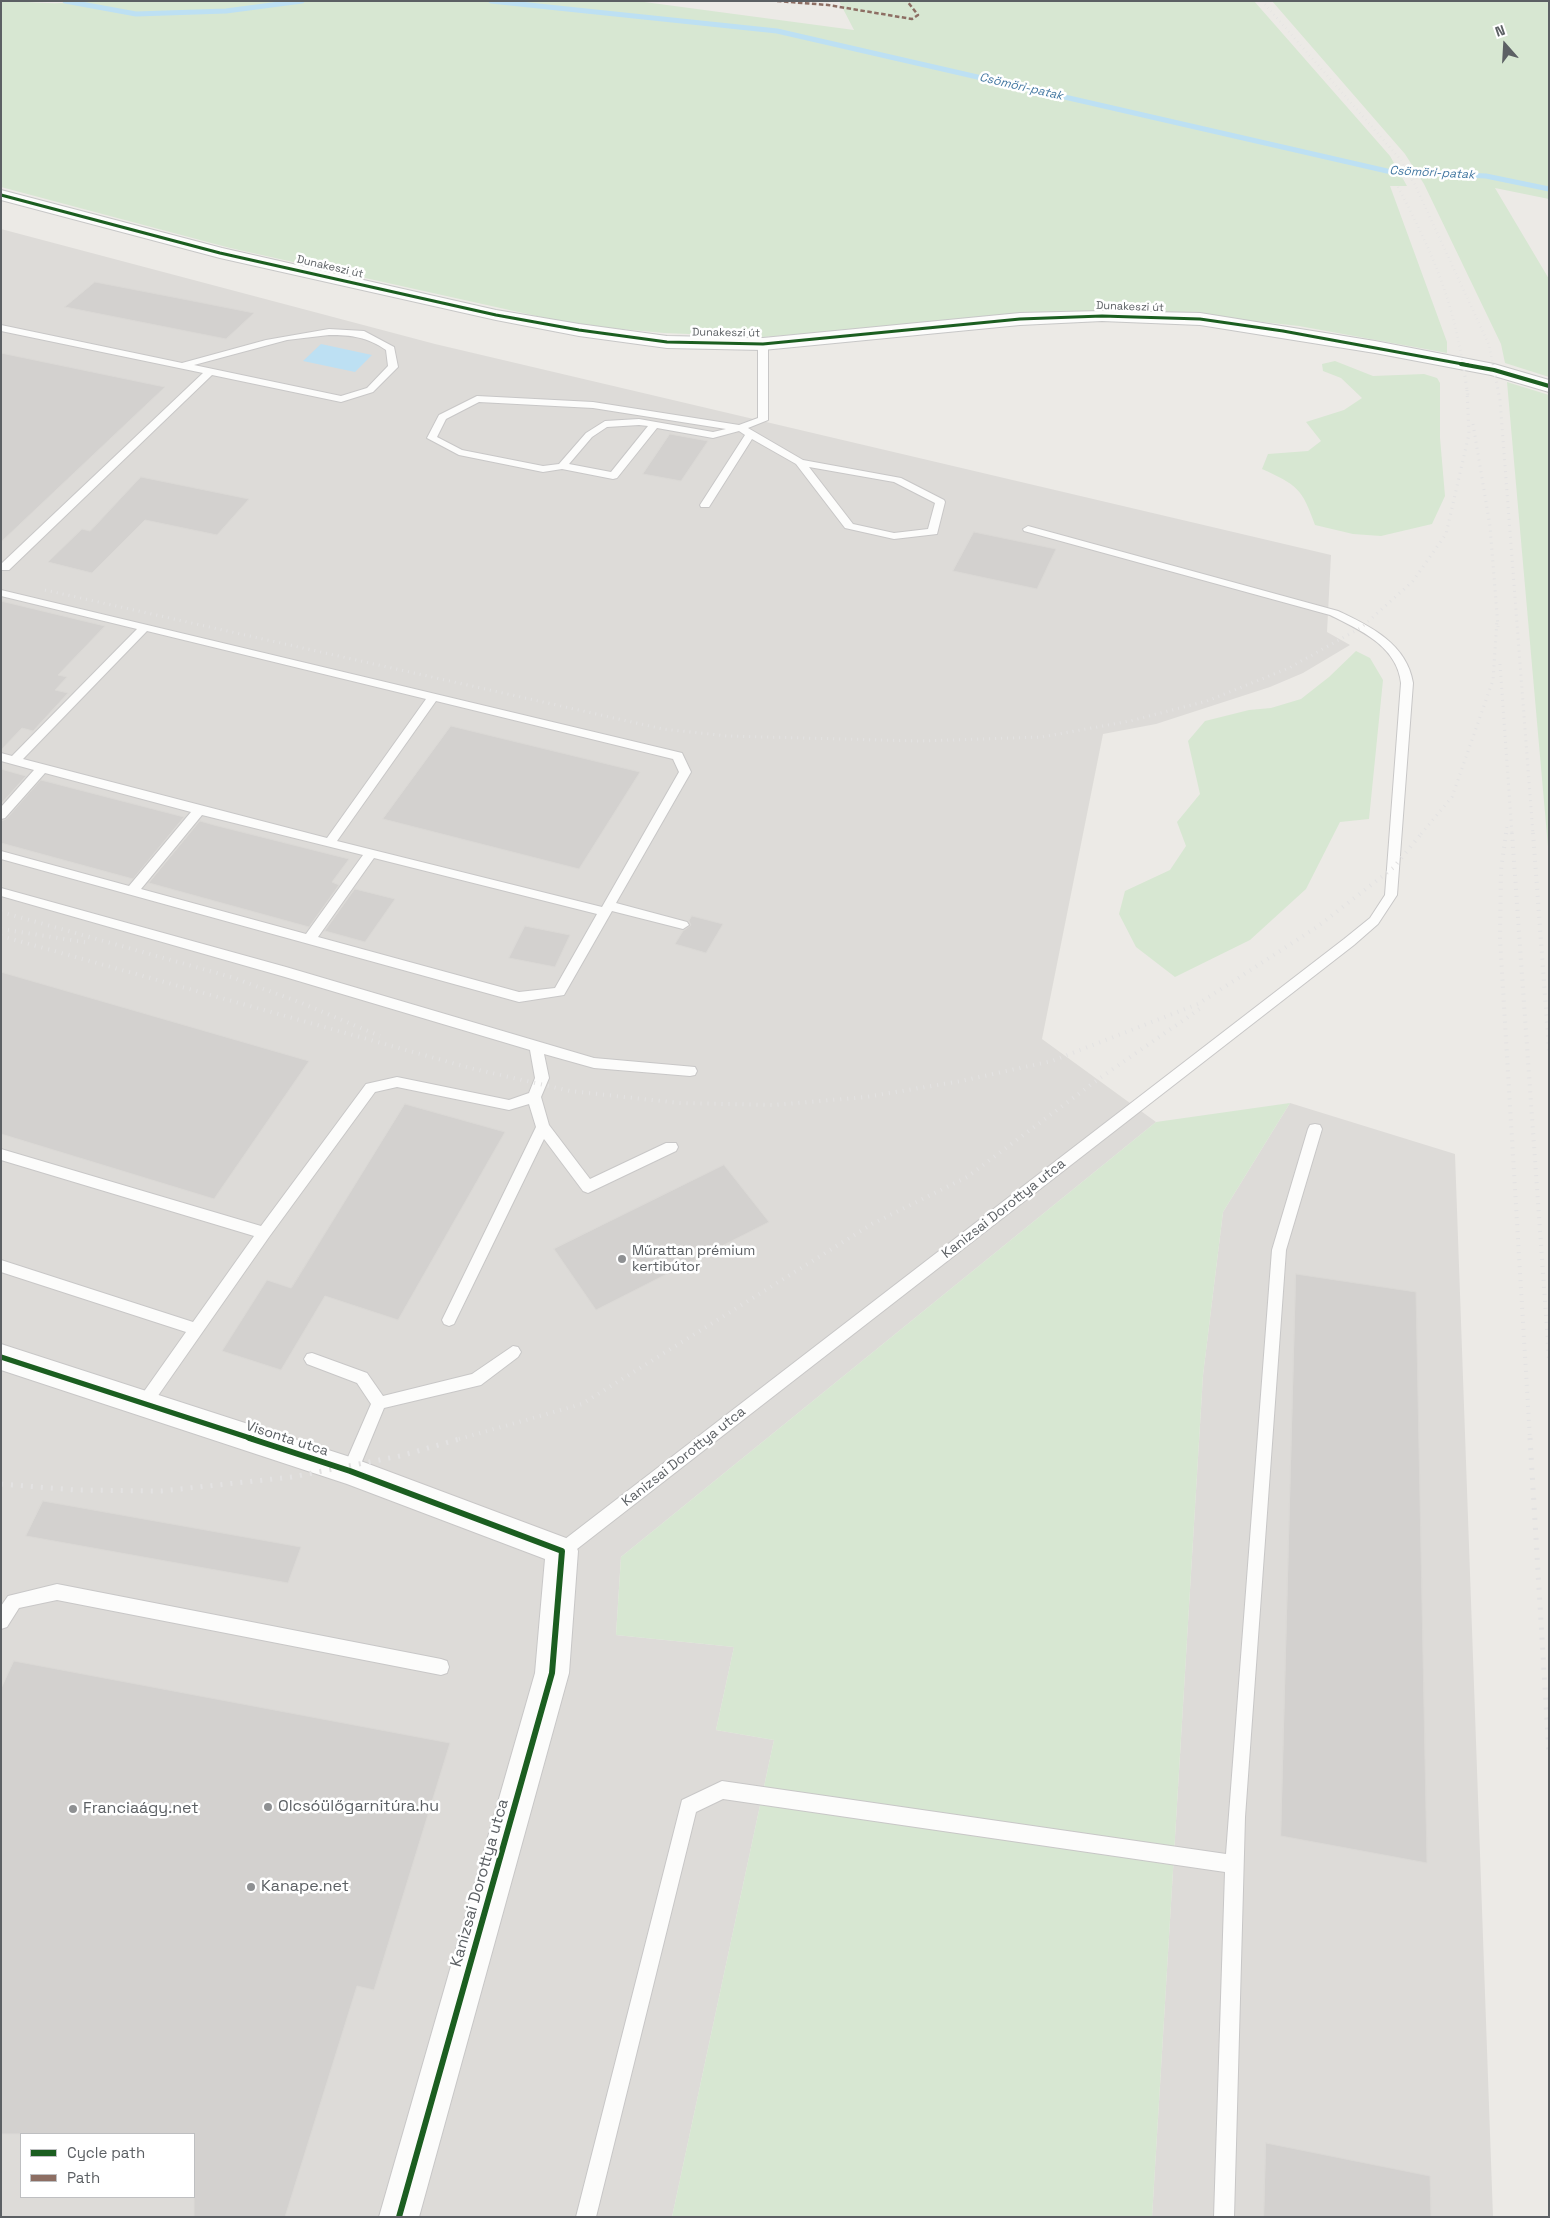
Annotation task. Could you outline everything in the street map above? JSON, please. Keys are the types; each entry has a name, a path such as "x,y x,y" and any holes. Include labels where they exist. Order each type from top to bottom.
{"street":[{"name":"Dunakeszi út","path":"1,195 220,253 496,315 579,330 667,342 763,344 1020,319 1102,316 1200,320 1283,331 1463,364 1494,370 1549,386"},
{"name":"Visonta utca","path":"1,1357 143,1405 350,1471 562,1551"},
{"name":"Kanizsai Dorottya utca","path":"398,2217 552,1673 562,1551"}],"lane":[{"path":"1,328 341,399 370,390 393,367 391,349 373,337 351,332 321,333 279,340 185,365"},
{"path":"562,466 589,435 605,424 639,422 713,435 763,420 763,344"},
{"path":"1,567 5,568 209,372"},
{"path":"654,425 613,476 562,466 543,469 458,452 432,438 442,417 477,399 593,405 740,428 800,462 897,480 940,502 933,532 894,536 849,526 800,462"},
{"path":"705,505 750,434"},
{"name":"Kanizsai Dorottya utca","path":"562,1551 1349,942 1374,921 1391,895 1407,683 1404,665 1385,644 1362,627 1334,613 1028,529"},
{"path":"1,593 143,629 678,756 685,772 560,992 528,996 520,996 309,940 1,855"},
{"path":"7,759 143,629"},
{"path":"330,842 434,698"},
{"path":"7,759 371,853 682,925"},
{"path":"1,814 42,768"},
{"path":"132,891 199,810"},
{"path":"309,940 371,853"},
{"path":"1,892 276,970 594,1064 690,1071"},
{"path":"536,1047 542,1078 534,1097 543,1127 588,1187 672,1147"},
{"path":"143,1405 264,1233 371,1088 397,1082 508,1105 534,1097"},
{"path":"449,1320 543,1127"},
{"path":"1224,2217 1236,1816 1279,1250 1315,1129"},
{"path":"1,1154 264,1233"},
{"path":"1,1266 196,1329"},
{"path":"379,1403 476,1380 513,1352"},
{"path":"312,1359 362,1378 379,1403"},
{"path":"350,1471 379,1403"},
{"path":"1,1621 8,1600 56,1592 441,1667"},
{"path":"586,2217 688,1806 722,1790 1234,1864"}],"shaded area":[{"path":"1,229 435,344 1331,555 1327,632 1350,645 1303,673 1270,687 1156,724 1103,734 1042,1039 1156,1122 621,1557 616,1635 734,1647 716,1730 774,1740 672,2217 1,2217"},
{"path":"1290,1103 1455,1154 1493,2217 1152,2217 1203,1375 1223,1212"}],"green space":[{"path":"1,1 51,3 79,1 637,1 854,30 839,1 1254,1 1390,156 1407,186 1390,186 1447,342 1447,353 1299,326 1199,315 874,328 763,337 664,333 577,325 230,248 1,187"},
{"path":"1272,1 1549,1 1549,199 1495,188 1549,279 1549,377 1505,363 1501,344 1424,184 1405,154"},
{"path":"1335,361 1373,376 1424,374 1437,378 1440,383 1440,438 1445,496 1432,524 1381,536 1353,534 1315,525 1302,495 1297,489 1283,479 1262,469 1268,454 1308,451 1321,441 1306,422 1344,410 1362,398 1341,378 1323,371 1322,364"},
{"path":"1507,382 1549,395 1549,858"},
{"path":"1356,651 1370,658 1383,680 1369,819 1340,822 1306,889 1250,940 1175,977 1136,947 1119,914 1125,891 1170,870 1186,846 1177,822 1200,794 1188,741 1205,721 1249,710 1271,708 1301,699 1329,677"},
{"path":"1290,1103 1223,1212 1203,1375 1152,2217 672,2217 774,1740 716,1730 734,1647 616,1635 621,1557 1156,1122"}],"water":[{"path":"321,344 372,355 355,372 303,361"}],"building":[{"path":"95,282 254,313 226,339 65,307"},
{"path":"1,353 165,387 1,542"},
{"path":"670,434 708,441 681,481 643,474"},
{"path":"141,477 249,499 217,535 145,520 92,573 48,562 82,529 90,531"},
{"path":"974,532 1056,549 1037,589 953,571"},
{"path":"1,601 105,626 58,675 67,677 55,690 68,693 33,731 22,728 1,750"},
{"path":"451,726 640,772 579,869 383,819"},
{"path":"1,769 26,776 1,804"},
{"path":"41,780 184,817 133,879 1,843 1,821 6,819"},
{"path":"200,821 349,859 332,882 339,885 309,927 149,883"},
{"path":"355,889 395,899 365,942 325,931"},
{"path":"692,916 723,924 706,953 675,944 683,931 691,925 689,921"},
{"path":"525,926 570,935 555,967 509,958"},
{"path":"1,972 309,1061 214,1199 1,1134"},
{"path":"405,1104 505,1132 398,1320 325,1296 281,1370 222,1351 267,1280 291,1288"},
{"path":"724,1165 769,1222 596,1310 554,1249"},
{"path":"1296,1274 1416,1292 1427,1863 1281,1836"},
{"path":"43,1501 301,1547 288,1583 26,1536"},
{"path":"14,1661 450,1743 374,1990 357,1986 285,2217 194,2217 195,2133 1,2134 1,1689"},
{"path":"1266,2143 1430,2176 1431,2217 1264,2217"}],"waterway":[{"name":"Csömöri-patak","path":"65,1 136,14 226,11 302,1"},
{"name":"Csömöri-patak","path":"491,1 777,31 1387,171 1486,176 1549,189"}],"railway":[{"path":"1262,1 1401,160 1415,185 1489,345 1493,365"},
{"path":"1398,187 1430,252 1446,294 1463,365"},
{"path":"1463,364 1468,396"},
{"path":"1493,364 1500,400 1533,834"},
{"path":"45,590 663,729 727,736 920,741 1042,737 1130,721 1207,701 1289,668 1362,627 1413,581 1446,534 1469,434 1467,390"},
{"path":"1473,424 1490,526 1498,627"},
{"path":"1421,834 1452,797 1493,680 1497,620"},
{"path":"1500,664 1512,834"},
{"path":"1506,834 1507,826"},
{"path":"1,936 470,1068 570,1091 680,1103 774,1105 866,1097 961,1081 1052,1061 1198,1004 1317,927 1393,868 1422,833"},
{"path":"1506,833 1501,870 1500,939 1530,1439"},
{"path":"1512,833 1549,1358"},
{"path":"1533,833 1549,1050"},
{"path":"1,912 231,977 299,1002 380,1036"},
{"path":"1,929 90,943"},
{"path":"459,1439 582,1404 872,1224 967,1177 1100,1078 1201,1008"},
{"path":"1,1484 75,1490 161,1491 292,1477 400,1456 463,1438"},
{"path":"1530,1438 1549,1754"}],"marked path":[{"path":"777,1 828,5 912,19 918,15 907,1"}],"cycle path":[{"path":"1,195 220,253 496,315 579,330 667,342 763,344 1020,319 1102,316 1200,319 1375,347 1494,370 1549,386"},
{"path":"1,1357 350,1471 562,1551 552,1673 399,2217"}],"place":[{"name":"Műrattan prémium kertibútor","path":"622,1259"},
{"name":"Olcsóülőgarnitúra.hu","path":"268,1807"},
{"name":"Franciaágy.net","path":"73,1809"},
{"name":"Kanape.net","path":"251,1887"}]}
